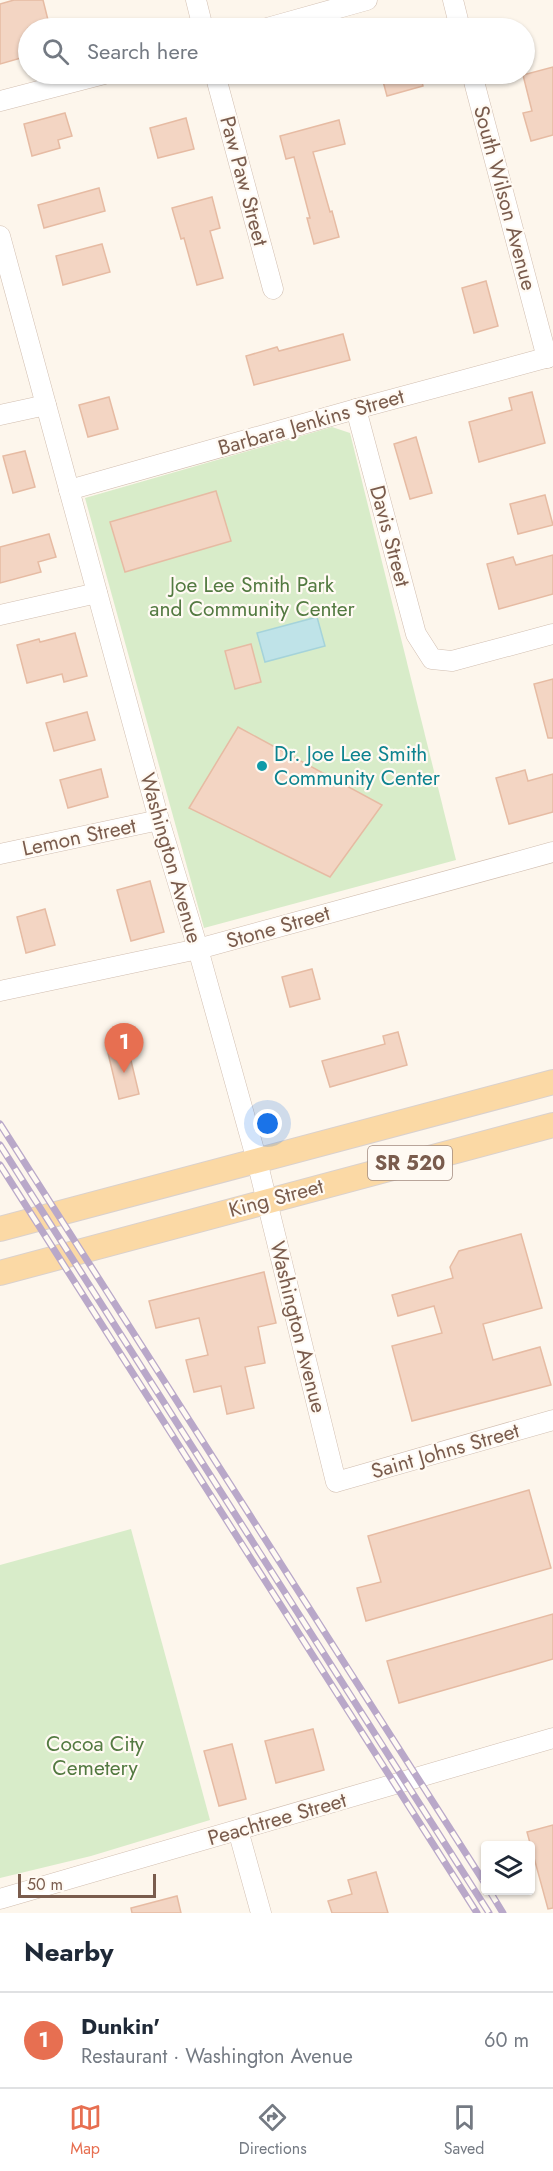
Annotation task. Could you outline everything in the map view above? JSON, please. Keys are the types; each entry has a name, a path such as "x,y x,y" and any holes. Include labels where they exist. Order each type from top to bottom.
{"main road":[{"name":"King Street","path":"0,1228 553,1082"},
{"name":"King Street","path":"0,1274 542,1128 553,1119"}],"street":[{"path":"196,0 200,18"},
{"path":"303,18 367,0"},
{"path":"453,0 458,18"},
{"path":"0,101 65,84"},
{"name":"Paw Paw Street","path":"218,84 273,289"},
{"name":"South Wilson Avenue","path":"475,84 550,357"},
{"name":"Washington Avenue","path":"0,236 159,820 198,949 257,1161 336,1482"},
{"name":"Barbara Jenkins Street","path":"69,490 550,357"},
{"path":"0,415 46,405"},
{"name":"Davis Street","path":"356,409 416,634 432,659 452,661 553,634"},
{"path":"0,615 97,593"},
{"name":"Lemon Street","path":"0,854 159,820"},
{"name":"Stone Street","path":"0,991 198,949 553,852"},
{"name":"Saint Johns Street","path":"336,1482 553,1420"},
{"name":"Peachtree Street","path":"0,1899 553,1738"},
{"path":"238,1830 261,1913"}],"green space":[{"name":"Joe Lee Smith Park and Community Center","path":"332,427 350,433 456,860 204,928 85,498"},
{"name":"Cocoa City Cemetery","path":"131,1529 210,1820 91,1856 0,1878 0,1565"}],"water":[{"path":"317,617 325,646 265,662 257,633"}],"building":[{"path":"14,0 43,0 48,18 18,18 18,59 0,64 0,4"},
{"path":"553,67 553,135 531,141 523,113 532,111 525,84 535,84 535,72"},
{"path":"384,84 422,84 423,86 387,96"},
{"path":"65,113 72,136 58,140 60,148 32,156 24,124"},
{"path":"186,118 194,149 158,158 150,128"},
{"path":"339,120 345,144 313,152 339,237 314,244 307,218 310,218 294,157 286,159 280,136"},
{"path":"99,188 105,211 44,228 38,205"},
{"path":"212,197 220,228 210,231 223,278 197,285 184,238 181,239 172,208"},
{"path":"102,244 110,272 63,285 56,256"},
{"path":"486,281 498,326 474,333 462,288"},
{"path":"343,334 350,360 254,385 246,356 277,347 279,351"},
{"path":"532,392 545,443 479,462 469,422 512,410 509,398"},
{"path":"109,397 118,429 88,437 79,405"},
{"path":"416,437 432,493 410,499 394,444"},
{"path":"25,451 35,487 13,493 3,456"},
{"path":"216,491 231,541 125,572 110,522"},
{"path":"545,495 553,525 518,534 510,504"},
{"path":"49,534 56,557 38,562 41,572 0,583 0,547"},
{"path":"553,555 553,594 499,609 487,564 513,557 516,565"},
{"path":"75,633 87,676 64,682 62,674 27,683 17,645"},
{"path":"251,644 261,682 235,689 225,651"},
{"path":"553,679 553,738 548,738 534,684"},
{"path":"87,712 95,740 54,751 46,723"},
{"name":"Dr. Joe Lee Smith Community Center","path":"238,727 382,805 330,877 189,808"},
{"path":"101,769 108,797 68,808 60,780"},
{"path":"525,770 528,781 553,774 553,812 509,824 496,778"},
{"path":"150,881 164,932 131,941 117,890"},
{"path":"45,909 55,945 26,953 17,917"},
{"path":"312,969 320,999 290,1007 282,977"},
{"path":"398,1032 407,1065 330,1087 322,1061 385,1044 383,1036"},
{"path":"128,1048 139,1094 119,1099 108,1053"},
{"path":"521,1234 542,1308 483,1324 493,1360 540,1347 551,1385 412,1421 392,1346 442,1333 434,1306 398,1316 392,1295 453,1278 450,1267 459,1251"},
{"path":"264,1272 276,1323 258,1327 265,1363 245,1367 254,1408 227,1414 221,1386 194,1392 186,1360 208,1355 199,1318 156,1328 149,1301"},
{"path":"529,1490 551,1568 366,1621 357,1588 381,1582 368,1536"},
{"path":"553,1614 553,1659 399,1703 387,1661"},
{"path":"313,1729 324,1770 276,1783 265,1741"},
{"path":"232,1744 246,1799 219,1806 204,1751"},
{"path":"553,1825 553,1908 548,1909 535,1861 535,1841 529,1841 527,1832"},
{"path":"376,1872 388,1913 332,1913 328,1901 352,1894 348,1880"},
{"path":"177,1896 181,1913 132,1913 131,1908"}],"railway":[{"path":"0,1124 481,1877"},
{"path":"0,1145 489,1913"},
{"path":"0,1165 477,1913"},
{"path":"492,1895 503,1913"}],"place":[{"name":"Dr. Joe Lee Smith Community Center","path":"262,766"},
{"name":"Dunkin'","path":"124,1073"}]}
